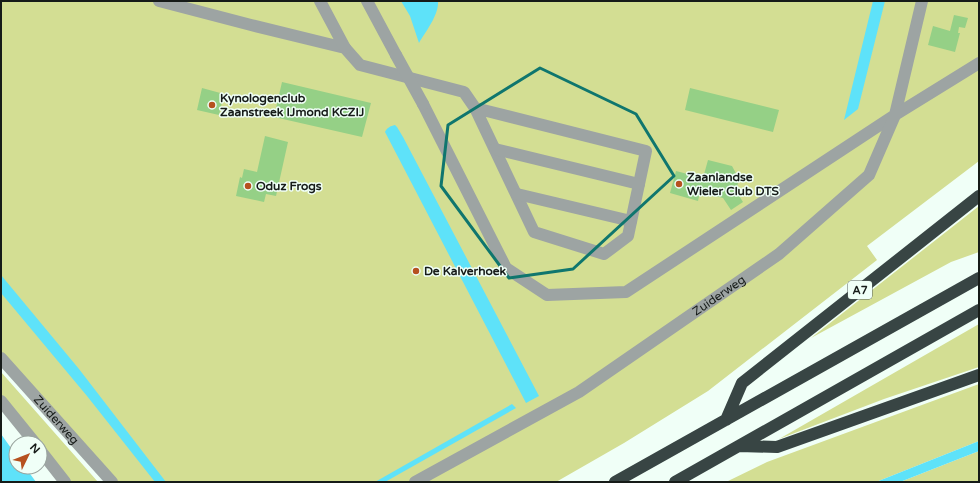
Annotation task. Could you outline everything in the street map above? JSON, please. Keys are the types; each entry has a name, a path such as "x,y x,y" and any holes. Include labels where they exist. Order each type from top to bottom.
{"highway":[{"name":"A7","path":"726,420 742,383 979,196"},
{"path":"615,482 979,278"},
{"path":"675,482 979,310"},
{"path":"738,446 777,447 979,376"}],"street":[{"path":"159,1 345,48"},
{"path":"366,1 423,104 506,268 547,295 626,292 894,115 979,63"},
{"name":"Zuiderweg","path":"416,482 579,392 779,254 869,175 894,115 922,1"},
{"path":"317,2 345,48 360,65 464,92 476,108 534,232 604,254 628,236 646,151 476,108"},
{"path":"495,149 639,184"},
{"path":"517,194 631,221"},
{"name":"Zuiderweg","path":"1,358 112,482"},
{"path":"1,401 28,435"},
{"path":"48,460 65,482"}],"highlighted area":[{"path":"540,68 636,114 674,176 573,269 509,278 441,186 448,125"}],"green space":[{"name":"De Kalverhoek","path":"1,1 979,1 979,161 867,246 877,260 708,391 624,443 556,482 117,482 1,354"},
{"path":"979,206 979,252 951,262 811,338"},
{"path":"979,324 979,367 884,399 779,439"},
{"path":"1,372 98,482 64,482 48,460 48,435 30,435 1,396"},
{"path":"979,384 979,441 876,482 726,482 767,462"},
{"path":"979,451 979,482 900,482"}],"water":[{"path":"401,1 438,1 438,6 434,17 419,43 410,16"},
{"path":"873,1 885,1 858,109 844,120"},
{"path":"395,125 403,137 539,396 526,403 385,132 389,127"},
{"path":"1,275 79,369 166,482 155,482 87,396 1,293"},
{"path":"512,404 516,408 385,482 375,482"},
{"path":"1,434 8,444 8,475 31,475 36,482 1,482"},
{"path":"979,441 979,451 900,482 876,482"}],"building":[{"path":"954,15 968,18 965,28 959,27 958,33 960,33 955,52 928,45 933,26 950,31"},
{"path":"282,82 371,103 362,137 274,117"},
{"path":"202,88 224,94 219,115 197,110"},
{"path":"690,88 779,110 773,132 685,110"},
{"path":"265,136 288,142 276,196 266,194 264,202 236,196 240,177 242,178 244,169 257,172"},
{"path":"708,160 732,166 739,179 736,191 743,202 731,210 723,198 700,192 698,201 670,193 676,171 703,178"}],"place":[{"name":"Kynologenclub Zaanstreek IJmond KCZIJ","path":"212,105"},
{"name":"Zaanlandse Wieler Club DTS","path":"679,184"},
{"name":"Oduz Frogs","path":"248,186"},
{"name":"De Kalverhoek","path":"416,271"}]}
